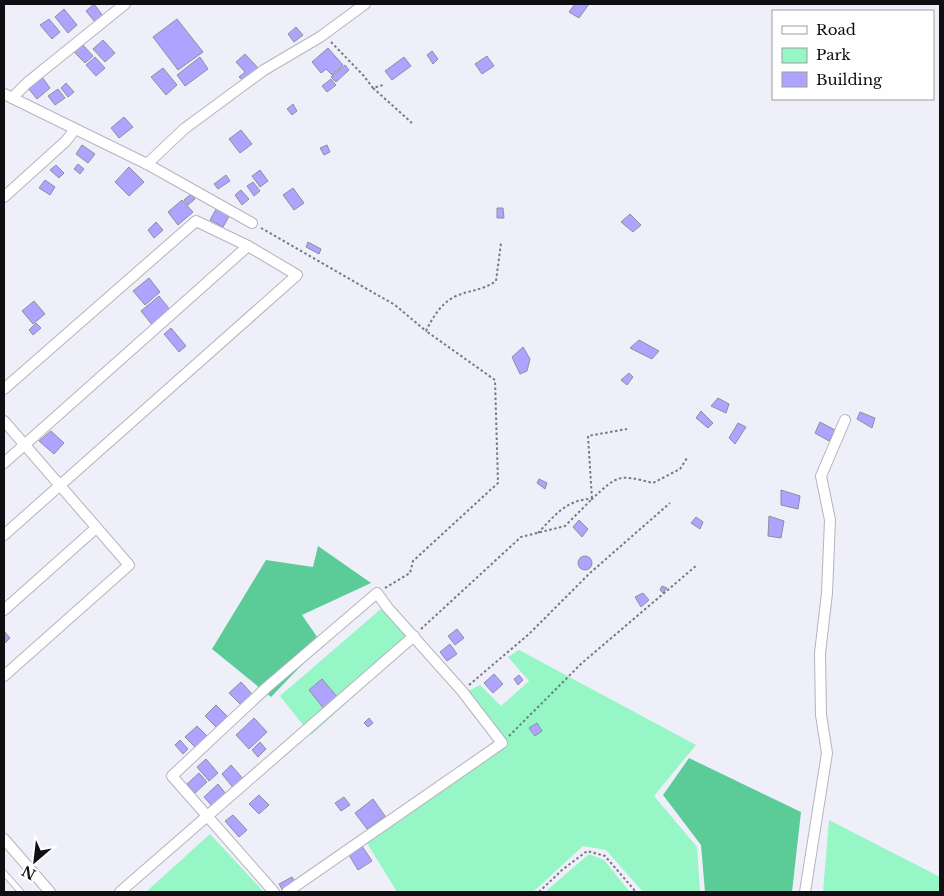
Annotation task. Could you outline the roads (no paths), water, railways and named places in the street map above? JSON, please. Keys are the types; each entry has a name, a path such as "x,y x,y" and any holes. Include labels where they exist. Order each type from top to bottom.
{"street":[{"path":"125,4 27,83 8,96 147,164 252,223"},
{"path":"147,164 184,129 264,70 320,37 365,4"},
{"path":"4,197 66,141 75,129"},
{"path":"4,389 196,221 248,246 298,275 4,535"},
{"path":"4,463 248,246"},
{"path":"805,892 828,753 821,715 820,653 827,593 830,520 821,476 845,420"},
{"path":"4,421 129,565 4,676"},
{"path":"4,610 96,528"},
{"path":"274,892 172,776 266,688 377,593 386,607 462,691 502,743 287,892"},
{"path":"120,892 414,636"},
{"path":"4,839 50,892"}],"lane":[{"path":"4,873 21,892"}]}
